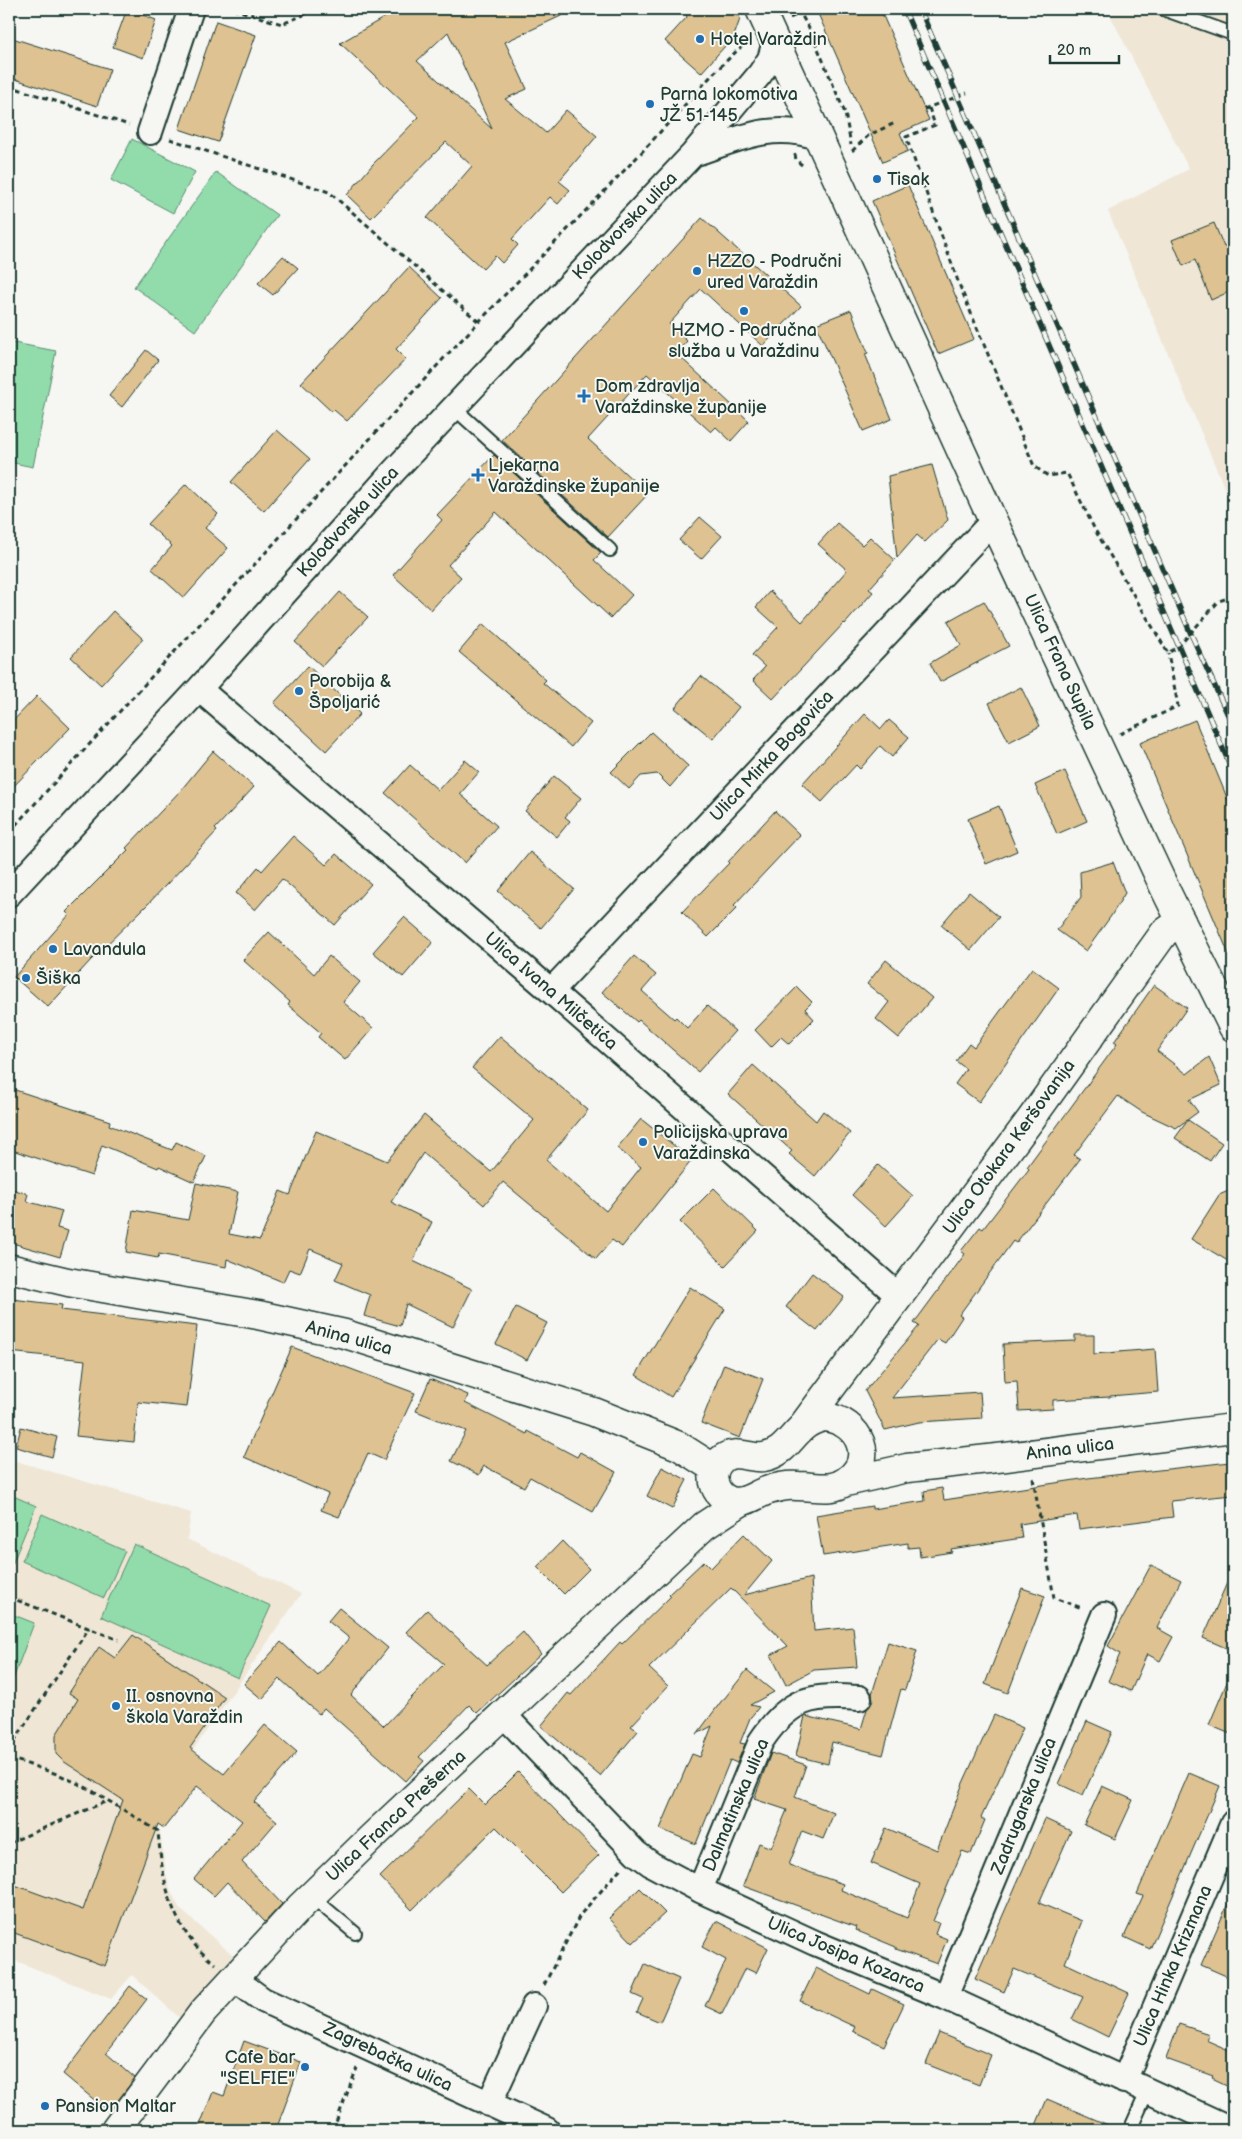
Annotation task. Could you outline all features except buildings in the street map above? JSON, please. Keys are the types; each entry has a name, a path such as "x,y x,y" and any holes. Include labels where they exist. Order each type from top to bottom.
{"main road":[{"name":"Ulica Frana Supila","path":"760,9 764,39 817,137 845,158 889,295 993,521 1181,921 1233,1027"},
{"name":"Ulica Otokara Keršovanija","path":"720,1471 736,1454 758,1457 771,1455 783,1447 804,1424 1031,1119 1164,932 1181,921"},
{"name":"Anina ulica","path":"9,1268 68,1282 258,1315 345,1334 594,1412 679,1446 720,1471"},
{"path":"840,1376 840,1399 862,1454 860,1465 846,1482"},
{"name":"Anina ulica","path":"804,1424 814,1419 836,1418 882,1458 907,1468"},
{"name":"Anina ulica","path":"742,1501 768,1490 789,1486 836,1487 846,1482 907,1468 1233,1428"},
{"path":"720,1471 723,1497 729,1500 742,1501"},
{"path":"704,1526 720,1471"},
{"name":"Ulica Franca Prešerna","path":"115,2130 203,2012 311,1896 704,1526 742,1501"}],"street":[{"path":"150,132 191,9"},
{"name":"Kolodvorska ulica","path":"9,894 199,689 454,407 692,154 760,74 770,59 764,39"},
{"path":"692,154 757,132 777,130 804,132 817,137"},
{"name":"Ulica Mirka Bogovića","path":"551,991 993,521"},
{"name":"Ulica Ivana Milčetića","path":"199,689 551,991 900,1297"},
{"name":"Zadrugarska ulica","path":"945,1997 1104,1615"},
{"name":"Dalmatinska ulica","path":"700,1890 761,1742 773,1724 789,1709 809,1699 829,1696 858,1698"},
{"name":"Ulica Josipa Kozarca","path":"503,1714 636,1852 651,1864 700,1890 815,1944 945,1997 1147,2092 1233,2130"},
{"name":"Ulica Hinka Krizmana","path":"1124,2081 1233,1823"},
{"name":"Zagrebačka ulica","path":"233,1978 263,2000 547,2130"},
{"path":"489,2104 534,2006"}],"lane":[{"path":"1163,9 1233,34"},
{"path":"454,407 610,550"},
{"path":"311,1896 355,1933"},
{"path":"1130,2130 1147,2092"}],"path":[{"path":"233,9 282,24 318,9"},
{"path":"798,9 811,32 845,113 845,158"},
{"path":"9,832 374,434 692,98 712,74 764,39"},
{"path":"9,86 329,192 480,322"},
{"path":"924,109 966,93"},
{"path":"929,108 936,125 906,137 959,284 1034,466 1048,476 1067,473 1095,530 1168,653 1178,706 1115,737"},
{"path":"845,158 869,135 895,123"},
{"path":"924,130 927,137"},
{"path":"1168,653 1178,647 1219,601 1226,599 1233,603"},
{"path":"1029,1454 1054,1598 1104,1615"},
{"path":"9,1597 119,1640"},
{"path":"9,1749 89,1628"},
{"path":"9,1758 60,1775 158,1831 160,1863 168,1895 181,1927 202,1954 233,1978"},
{"path":"9,1843 107,1801"},
{"path":"534,2006 580,1915 636,1852"},
{"path":"332,2130 366,2047"}],"shaded area":[{"path":"1107,9 1233,9 1233,508 1108,211 1189,169"},
{"name":"II. osnovna škola Varaždin","path":"9,1459 191,1513 187,1539 301,1594 146,1818 160,1832 166,1874 171,1892 180,1909 236,1958 181,2019 132,1975 111,1999 9,1958"}],"green space":[{"path":"132,139 195,172 173,213 111,180"},
{"path":"216,172 277,215 195,331 134,287"},
{"path":"9,342 56,351 33,467 9,462"},
{"path":"9,1494 36,1506 9,1572"},
{"path":"42,1514 125,1551 104,1598 22,1561"},
{"path":"134,1544 271,1606 238,1678 101,1616"},
{"path":"9,1613 34,1623 9,1690"}],"railway":[{"path":"904,9 1233,772"},
{"path":"920,9 1191,634 1233,726"}],"place":[{"name":"Hotel Varaždin","path":"700,39"},
{"name":"Parna lokomotiva JŽ 51-145","path":"650,104"},
{"name":"Tisak","path":"877,179"},
{"name":"HZZO - Područni ured Varaždin","path":"697,271"},
{"name":"HZMO - Područna služba u Varaždinu","path":"744,311"},
{"name":"Dom zdravlja Varaždinske županije","path":"584,396"},
{"name":"Ljekarna Varaždinske županije","path":"478,475"},
{"name":"Porobija & Špoljarić","path":"299,691"},
{"name":"Lavandula","path":"53,949"},
{"name":"Šiška","path":"26,978"},
{"name":"Policijska uprava Varaždinska","path":"643,1142"},
{"name":"II. osnovna škola Varaždin","path":"116,1706"},
{"name":"Cafe bar \"SELFIE\"","path":"305,2067"},
{"name":"Pansion Maltar","path":"45,2106"}]}
